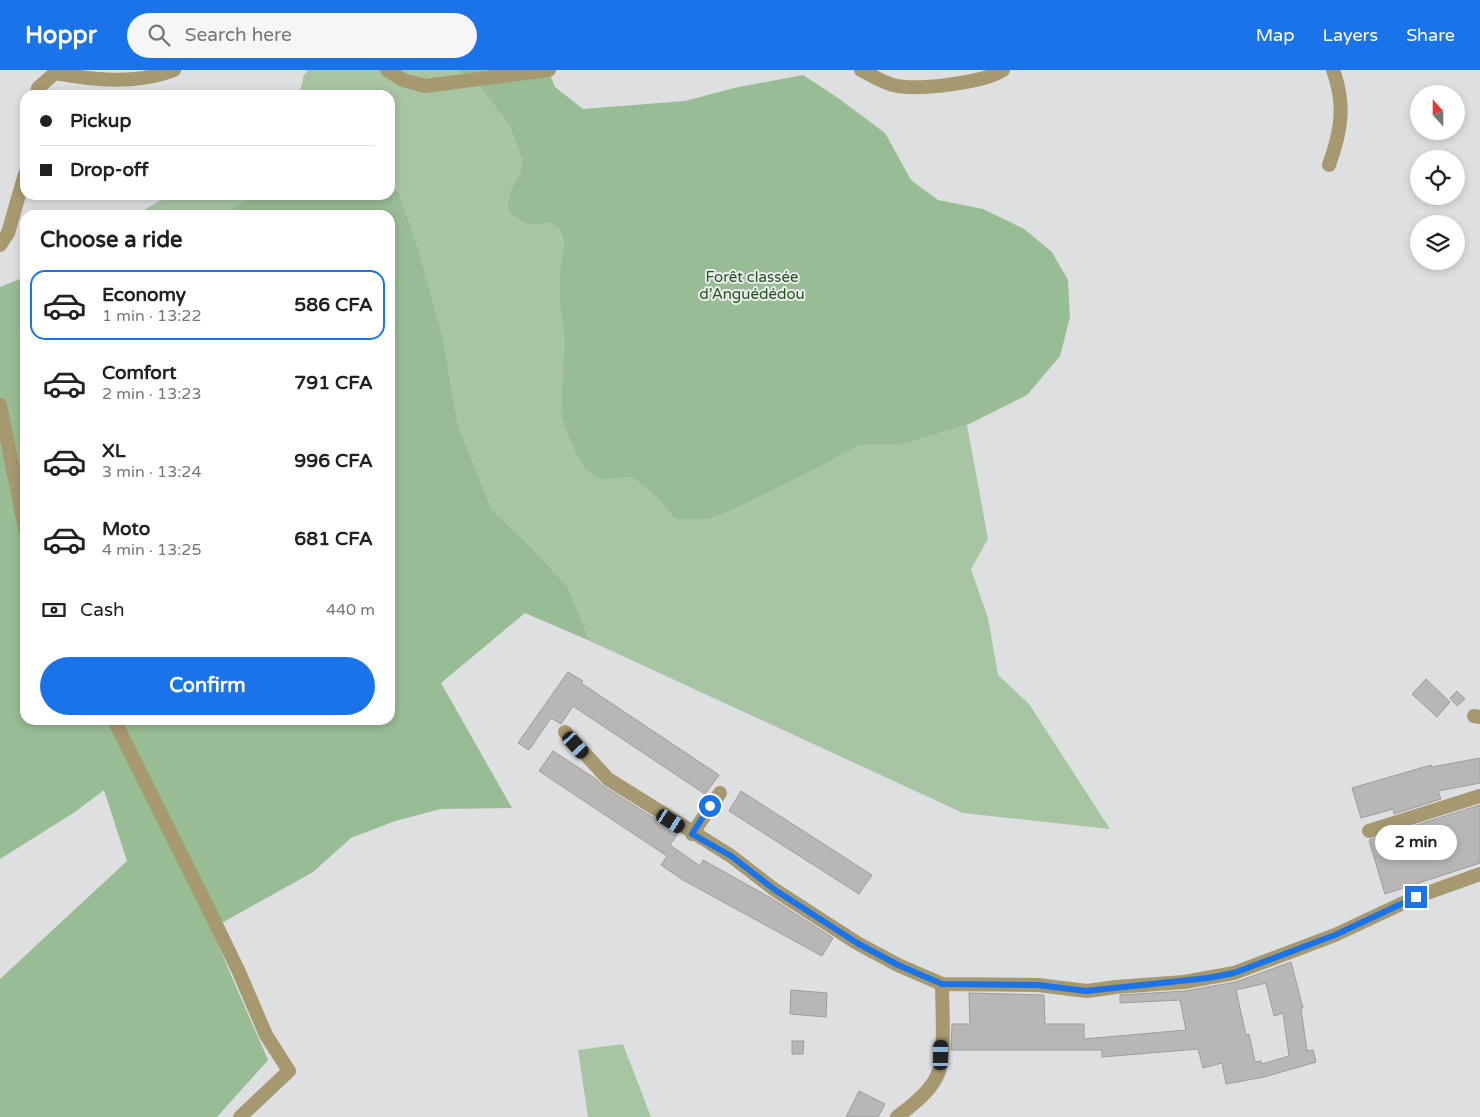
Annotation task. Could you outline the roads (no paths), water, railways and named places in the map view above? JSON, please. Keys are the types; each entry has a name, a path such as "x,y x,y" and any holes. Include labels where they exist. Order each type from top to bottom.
{"street":[{"path":"38,90 55,73 100,81 146,77 174,70"},
{"path":"387,70 403,80 425,86 549,70"},
{"path":"861,70 894,85 920,86 978,81 1003,70"},
{"path":"1328,165 1339,138 1340,123 1340,92 1333,70"},
{"path":"0,245 8,233 20,191"},
{"path":"0,405 20,503"},
{"path":"117,725 215,921 266,1035 289,1071 240,1117"},
{"path":"565,732 608,779 692,834 731,856 775,890 857,943 898,965 942,984 1038,985 1086,991 1184,982 1234,973 1335,935 1416,897 1480,874"},
{"path":"692,834 720,793"},
{"path":"1369,830 1480,796"},
{"path":"897,1117 923,1095 937,1077 941,1055 942,984"}],"park label":[{"name":"Forêt classée d’Anguédédou","path":"752,286"}]}
